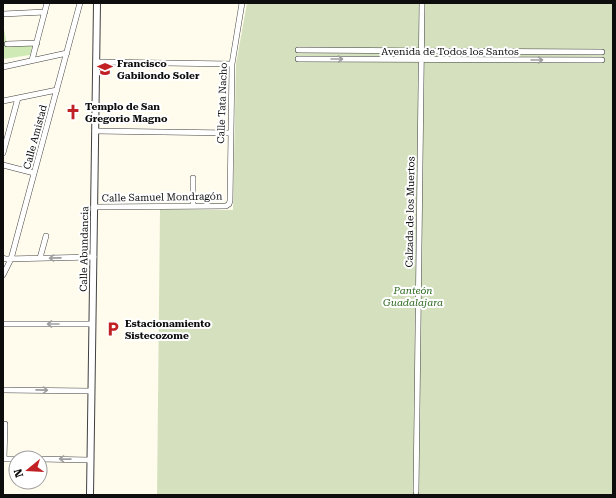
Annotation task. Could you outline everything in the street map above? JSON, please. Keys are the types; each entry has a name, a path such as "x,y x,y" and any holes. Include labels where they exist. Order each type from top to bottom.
{"street":[{"path":"32,60 47,3"},
{"name":"Calle Amistad","path":"3,275 11,259 80,3"},
{"name":"Calle Abundancia","path":"90,495 97,3"},
{"name":"Calle Tata Nacho","path":"229,204 232,64 242,3"},
{"name":"Calzada de los Muertos","path":"416,492 422,3"},
{"path":"3,14 45,12"},
{"path":"7,44 37,43"},
{"name":"Avenida de Todos los Santos","path":"298,50 602,52"},
{"path":"3,67 67,53"},
{"name":"Avenida de Todos los Santos","path":"298,59 602,60"},
{"path":"96,62 232,64"},
{"path":"3,101 57,90"},
{"path":"3,153 18,98"},
{"path":"95,131 230,133"},
{"path":"3,165 34,173"},
{"path":"193,178 193,206"},
{"name":"Calle Samuel Mondragón","path":"94,207 226,206 229,204"},
{"path":"40,258 46,236"},
{"path":"3,258 94,257"},
{"path":"3,324 92,324"},
{"path":"3,390 91,391"},
{"path":"4,459 5,424"},
{"path":"48,459 90,460"}],"green space":[{"name":"Panteón Guadalajara","path":"247,3 613,3 613,495 157,495 160,209 233,210 236,64"},
{"path":"3,24 7,45 33,44 30,55 3,59"}],"place":[{"name":"Francisco Gabilondo Soler","path":"105,69"},
{"name":"Templo de San Gregorio Magno","path":"73,112"},
{"name":"Estacionamiento Sistecozome","path":"113,329"}]}
